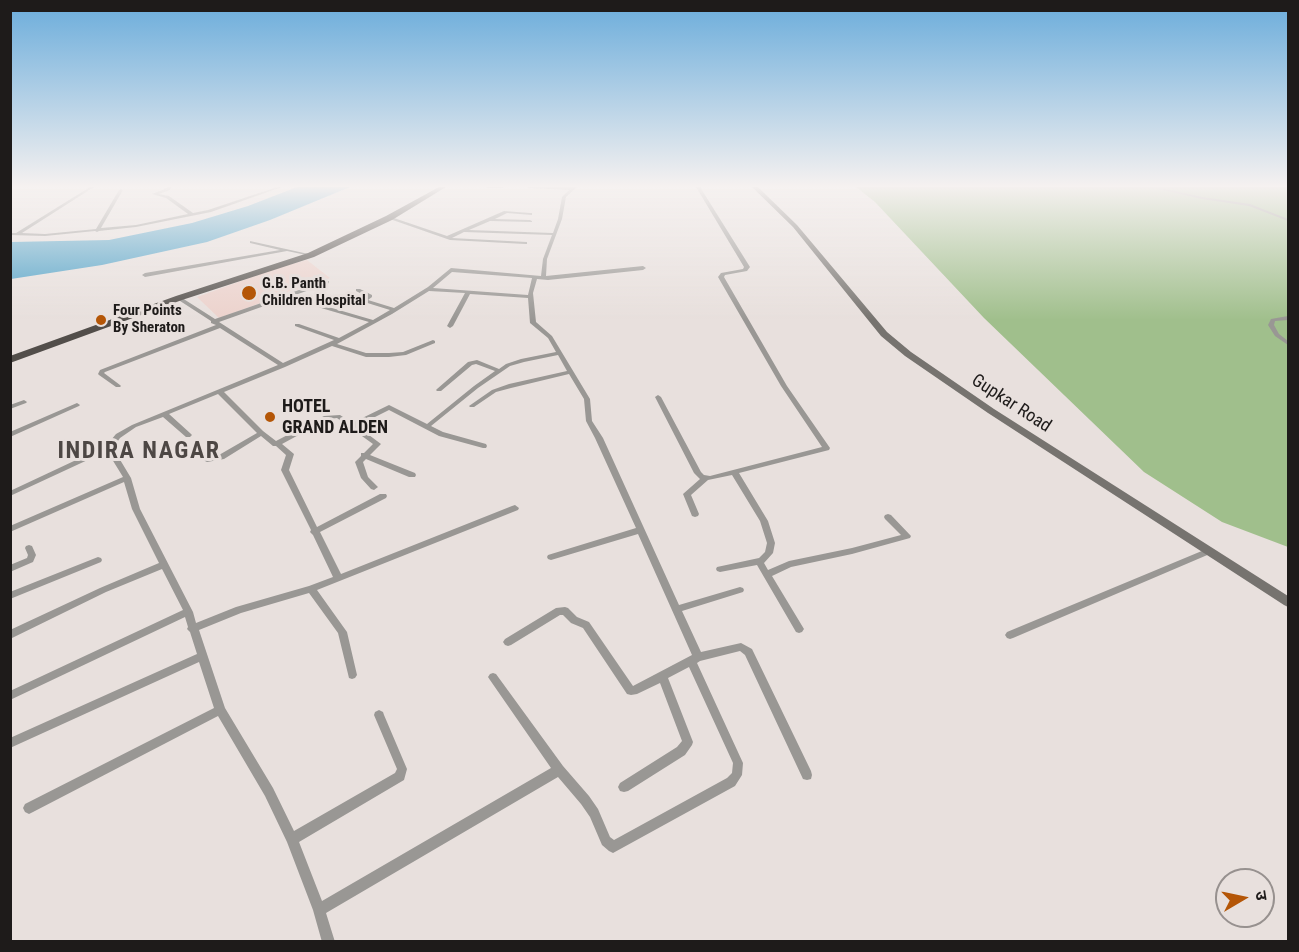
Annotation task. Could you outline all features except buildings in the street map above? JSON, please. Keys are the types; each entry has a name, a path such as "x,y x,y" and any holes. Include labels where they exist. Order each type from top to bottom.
{"highway":[{"path":"10,361 182,298 310,255 360,231"}],"main road":[{"name":"Gupkar Road","path":"799,231 884,334 908,354 991,411 1288,602"}],"street":[{"path":"13,235 45,236 93,231"},
{"path":"427,231 446,238 525,243"},
{"path":"446,238 461,231"},
{"path":"475,231 554,234 531,297 533,323 547,333 587,399 589,421 676,609 694,659 738,763 737,776 731,782 613,847 606,842 594,813 585,800 559,770 493,677"},
{"path":"695,514 687,494 706,478 821,451 826,447 784,387 721,277 723,274 745,270 747,267 725,231"},
{"path":"252,242 310,255"},
{"path":"145,275 286,250"},
{"path":"10,494 109,448 125,431 332,344 429,289 451,270 539,278 644,268"},
{"path":"118,386 101,375 102,371 327,282"},
{"path":"429,289 531,297"},
{"path":"358,290 370,296 363,300 395,310"},
{"path":"450,326 468,293"},
{"path":"182,298 216,324 283,366"},
{"path":"306,302 374,322"},
{"path":"1288,318 1273,320 1271,325 1277,335 1288,343"},
{"path":"297,325 339,340"},
{"path":"332,344 366,355 389,356 404,354 433,342"},
{"path":"430,424 499,370 523,360 560,353"},
{"path":"439,390 470,363 477,362 499,370"},
{"path":"472,406 494,391 508,386 571,372"},
{"path":"220,392 261,433 290,454 285,470 338,577"},
{"path":"658,397 698,473 706,478"},
{"path":"10,407 24,402"},
{"path":"10,435 77,405"},
{"path":"352,426 389,407 441,434 483,446"},
{"path":"164,414 188,435"},
{"path":"278,444 329,416 338,416 376,444 360,459 367,482 374,488"},
{"path":"207,460 221,457 261,433"},
{"path":"109,448 126,478 136,509 188,612 220,710 269,792 292,839 329,942"},
{"path":"364,455 412,475"},
{"path":"720,569 759,561 770,553 769,534 758,509 734,471"},
{"path":"10,529 126,478"},
{"path":"314,532 383,496"},
{"path":"192,629 248,607 311,589 515,508"},
{"path":"767,575 789,564 852,551 907,536 888,517"},
{"path":"551,557 640,530"},
{"path":"10,569 30,560 32,555 29,548"},
{"path":"1010,635 1209,551"},
{"path":"10,596 98,560"},
{"path":"759,561 799,629"},
{"path":"10,635 103,590 164,565"},
{"path":"311,589 342,632 352,675"},
{"path":"676,609 740,590"},
{"path":"508,642 559,611 566,611 574,620 586,625 628,690 637,690 694,659 741,647 749,652 807,774"},
{"path":"10,696 188,612"},
{"path":"10,743 202,656"},
{"path":"624,787 681,751 688,741 662,676"},
{"path":"28,808 220,710"},
{"path":"292,839 400,776 402,769 379,715"},
{"path":"319,910 559,770"}],"shaded area":[{"name":"G.B. Panth Children Hospital","path":"307,260 330,278 219,318 197,297 282,266"}],"green space":[{"path":"903,231 1288,231 1288,547 1222,522 1144,472 984,318"}],"water":[{"path":"151,231 237,231 207,242 102,265 11,279 11,242 109,240"}],"place":[{"name":"G.B. Panth Children Hospital","path":"249,293"},
{"name":"Four Points By Sheraton","path":"101,320"},
{"name":"HOTEL GRAND ALDEN","path":"270,417"}],"district":[{"name":"INDIRA NAGAR","path":"139,452"}]}
